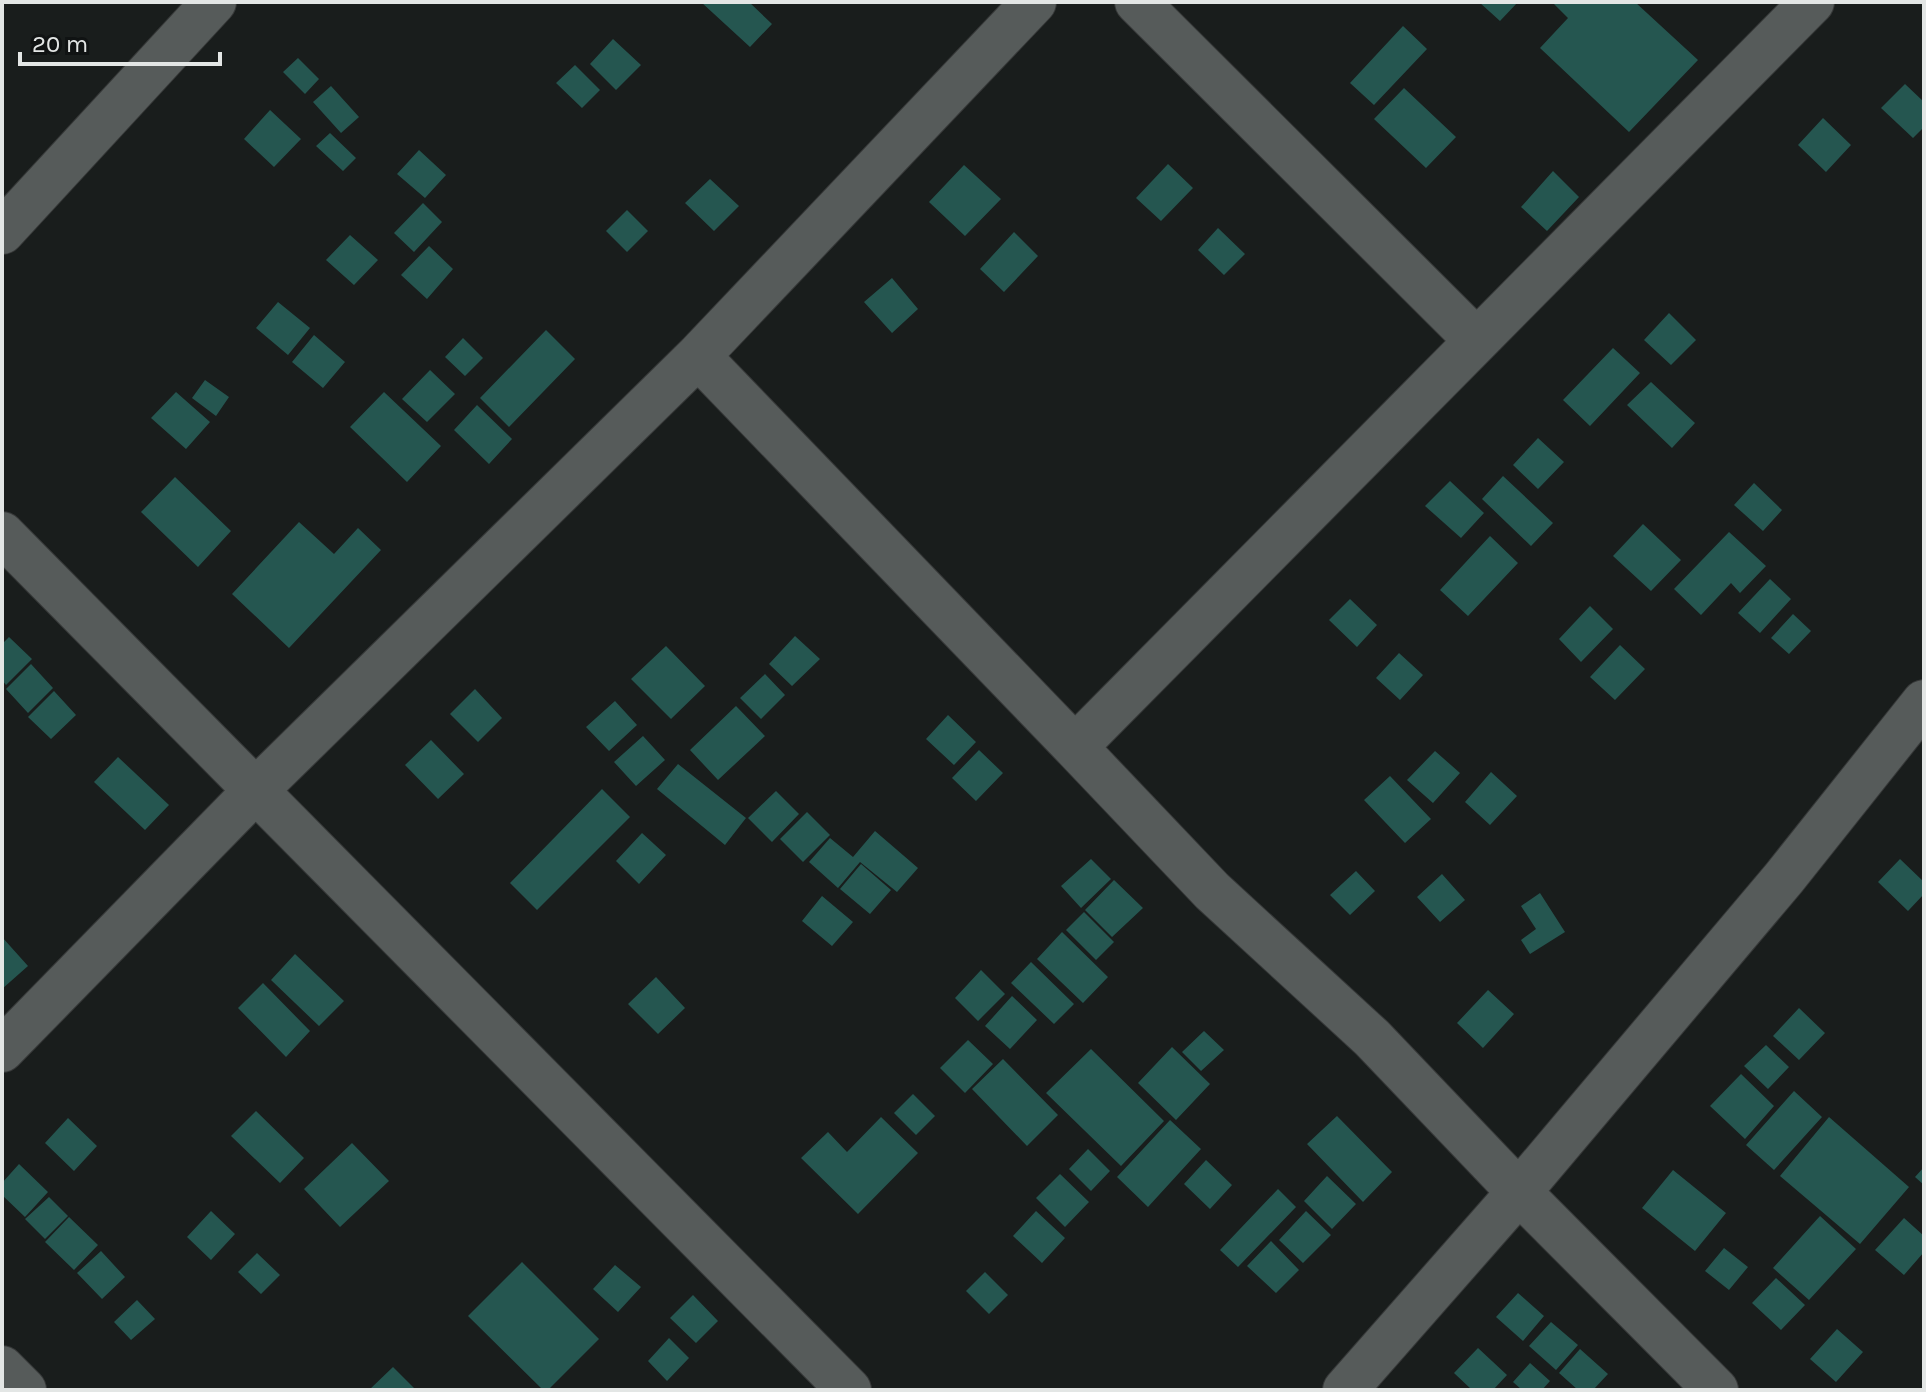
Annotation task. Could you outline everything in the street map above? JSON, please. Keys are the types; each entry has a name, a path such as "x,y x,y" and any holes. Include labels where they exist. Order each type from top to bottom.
{"street":[{"path":"2,232 214,2"},
{"path":"2,1050 255,791 698,356 1034,2"},
{"path":"1137,2 1476,340"},
{"path":"1075,747 1812,2"},
{"path":"698,356 1212,891 1372,1038 1519,1192 1716,1390"},
{"path":"2,534 849,1390"},
{"path":"1345,1390 1519,1192 1784,878 1924,702"},
{"path":"2,1368 24,1390"}],"building":[{"path":"701,2 749,2 772,24 750,47"},
{"path":"1479,2 1518,2 1500,21"},
{"path":"1635,2 1698,60 1629,132 1540,48 1568,18 1554,4"},
{"path":"1403,26 1427,49 1374,105 1350,83"},
{"path":"613,39 641,65 616,90 590,64"},
{"path":"298,58 319,79 305,94 283,72"},
{"path":"575,65 600,90 582,108 556,83"},
{"path":"1905,84 1924,102 1924,127 1913,138 1881,108"},
{"path":"331,86 359,117 341,133 313,102"},
{"path":"1404,88 1456,137 1426,168 1374,119"},
{"path":"270,110 301,139 274,167 244,139"},
{"path":"1823,118 1851,145 1826,172 1798,145"},
{"path":"330,133 356,158 343,171 316,146"},
{"path":"419,150 446,175 425,198 397,174"},
{"path":"1168,164 1193,188 1161,221 1136,198"},
{"path":"964,165 1001,199 965,236 929,202"},
{"path":"1553,171 1579,197 1547,231 1521,207"},
{"path":"710,179 739,206 714,231 685,203"},
{"path":"423,203 442,222 414,252 394,233"},
{"path":"627,210 648,231 627,252 606,231"},
{"path":"1218,228 1245,254 1224,275 1198,250"},
{"path":"1014,232 1038,256 1004,292 980,269"},
{"path":"350,235 378,260 354,285 326,260"},
{"path":"429,246 453,269 427,299 401,275"},
{"path":"892,278 918,309 892,333 864,302"},
{"path":"278,302 310,328 288,355 256,328"},
{"path":"1669,313 1696,340 1671,365 1644,340"},
{"path":"546,330 575,359 509,427 480,398"},
{"path":"314,335 345,362 323,388 292,362"},
{"path":"463,338 483,358 465,376 445,357"},
{"path":"1613,348 1640,373 1590,426 1563,400"},
{"path":"430,370 455,394 427,422 402,399"},
{"path":"205,380 229,397 216,416 192,398"},
{"path":"1651,382 1695,423 1672,448 1627,405"},
{"path":"176,392 210,422 186,449 151,418"},
{"path":"384,392 441,446 407,482 350,427"},
{"path":"477,405 512,439 489,464 454,430"},
{"path":"1538,438 1564,462 1538,489 1513,465"},
{"path":"1503,476 1553,523 1531,546 1482,499"},
{"path":"175,477 231,531 198,567 141,512"},
{"path":"1450,481 1484,513 1461,538 1425,506"},
{"path":"1754,483 1782,510 1763,531 1734,505"},
{"path":"299,522 334,554 358,528 381,550 289,648 232,594"},
{"path":"1643,524 1681,560 1651,591 1613,556"},
{"path":"1729,532 1766,566 1740,593 1731,583 1701,615 1674,589"},
{"path":"1490,536 1518,563 1468,616 1440,590"},
{"path":"1770,579 1791,599 1760,633 1738,613"},
{"path":"1350,599 1377,625 1357,647 1329,620"},
{"path":"1590,606 1613,629 1581,662 1559,639"},
{"path":"1793,614 1811,631 1789,654 1771,638"},
{"path":"795,636 820,659 792,686 769,664"},
{"path":"9,637 32,659 6,685 2,680 2,644"},
{"path":"1620,645 1645,669 1615,700 1590,677"},
{"path":"666,646 705,686 671,719 631,679"},
{"path":"1399,653 1423,675 1400,700 1376,678"},
{"path":"31,664 53,688 28,713 6,689"},
{"path":"765,674 785,695 761,719 740,698"},
{"path":"475,689 502,718 478,742 450,714"},
{"path":"54,691 76,715 51,739 28,717"},
{"path":"615,701 637,725 609,751 586,727"},
{"path":"736,706 765,736 718,780 690,750"},
{"path":"948,715 976,742 954,765 926,739"},
{"path":"643,736 665,760 636,786 614,762"},
{"path":"431,740 464,774 438,799 405,765"},
{"path":"979,750 1003,773 976,801 952,778"},
{"path":"1435,751 1460,773 1433,803 1407,780"},
{"path":"118,757 169,805 145,830 94,782"},
{"path":"678,764 746,818 725,845 657,789"},
{"path":"1491,772 1517,796 1490,825 1465,802"},
{"path":"1390,776 1431,819 1405,843 1364,800"},
{"path":"602,789 630,817 537,910 510,883"},
{"path":"776,791 799,814 772,842 748,818"},
{"path":"807,812 830,835 803,862 780,839"},
{"path":"875,831 918,868 897,892 860,862 838,888 809,862 830,838 853,857"},
{"path":"642,833 666,855 639,884 616,861"},
{"path":"1091,859 1111,879 1081,908 1061,886"},
{"path":"1900,859 1924,882 1924,894 1908,911 1878,882"},
{"path":"861,864 891,890 870,914 840,889"},
{"path":"1356,871 1375,891 1350,915 1330,895"},
{"path":"1442,874 1465,900 1440,922 1417,897"},
{"path":"1114,880 1143,908 1112,937 1085,910"},
{"path":"1540,893 1565,932 1530,954 1521,940 1536,929 1521,906"},
{"path":"822,896 853,922 832,946 802,921"},
{"path":"1084,912 1114,942 1096,960 1066,930"},
{"path":"1062,932 1108,977 1083,1003 1037,959"},
{"path":"2,937 28,966 2,989"},
{"path":"295,954 344,1001 319,1026 271,980"},
{"path":"1031,962 1074,1004 1054,1024 1011,983"},
{"path":"981,970 1005,994 978,1021 955,998"},
{"path":"656,977 685,1008 658,1034 628,1004"},
{"path":"263,983 310,1031 286,1057 238,1008"},
{"path":"1488,990 1514,1014 1483,1048 1457,1023"},
{"path":"1012,996 1037,1020 1010,1049 985,1026"},
{"path":"1799,1008 1825,1033 1799,1060 1773,1036"},
{"path":"1204,1031 1224,1050 1201,1071 1182,1052"},
{"path":"968,1040 993,1064 965,1093 940,1068"},
{"path":"1766,1045 1789,1067 1768,1089 1744,1066"},
{"path":"1172,1047 1210,1084 1176,1120 1138,1083"},
{"path":"1091,1049 1164,1121 1121,1166 1046,1093"},
{"path":"1003,1059 1058,1115 1027,1146 972,1089"},
{"path":"1741,1074 1774,1106 1745,1139 1710,1106"},
{"path":"1794,1091 1822,1117 1774,1170 1746,1145"},
{"path":"913,1094 935,1116 916,1135 894,1113"},
{"path":"256,1111 304,1158 280,1183 231,1136"},
{"path":"1337,1116 1392,1172 1363,1202 1307,1144"},
{"path":"881,1117 918,1153 858,1214 801,1158 828,1132 847,1152"},
{"path":"1829,1117 1909,1187 1860,1244 1780,1176"},
{"path":"68,1118 97,1146 74,1171 45,1143"},
{"path":"1170,1120 1201,1149 1148,1207 1117,1177"},
{"path":"352,1143 389,1181 340,1227 304,1189"},
{"path":"1088,1149 1110,1171 1091,1191 1069,1169"},
{"path":"1206,1160 1232,1185 1210,1209 1184,1184"},
{"path":"19,1164 48,1192 25,1217 2,1195 2,1183"},
{"path":"1924,1167 1924,1185 1915,1177"},
{"path":"1673,1170 1726,1213 1695,1251 1642,1208"},
{"path":"1060,1174 1089,1202 1065,1227 1036,1198"},
{"path":"1327,1176 1356,1204 1332,1229 1304,1201"},
{"path":"1278,1189 1296,1207 1238,1267 1220,1250"},
{"path":"49,1197 68,1216 45,1239 25,1219"},
{"path":"211,1211 235,1234 211,1260 187,1237"},
{"path":"1036,1211 1065,1238 1042,1263 1013,1236"},
{"path":"1306,1211 1331,1235 1303,1263 1279,1240"},
{"path":"1820,1216 1856,1249 1809,1300 1773,1268"},
{"path":"69,1217 98,1245 74,1270 45,1242"},
{"path":"1904,1218 1924,1236 1924,1252 1904,1275 1875,1250"},
{"path":"1271,1241 1299,1270 1276,1293 1247,1266"},
{"path":"1724,1248 1748,1267 1729,1290 1705,1271"},
{"path":"101,1251 125,1277 102,1299 77,1273"},
{"path":"257,1253 280,1275 261,1294 238,1272"},
{"path":"522,1262 599,1339 548,1390 543,1390 468,1316"},
{"path":"615,1265 641,1287 618,1312 593,1289"},
{"path":"985,1272 1008,1295 989,1314 966,1291"},
{"path":"1776,1278 1805,1305 1781,1330 1752,1303"},
{"path":"1518,1293 1544,1316 1523,1341 1496,1317"},
{"path":"693,1295 718,1321 696,1343 670,1318"},
{"path":"137,1300 155,1319 131,1340 114,1322"},
{"path":"1551,1322 1578,1345 1556,1370 1529,1346"},
{"path":"1837,1329 1863,1352 1836,1382 1810,1359"},
{"path":"669,1338 689,1358 667,1381 648,1361"},
{"path":"1478,1348 1507,1375 1493,1390 1472,1390 1454,1373"},
{"path":"1580,1349 1608,1374 1593,1390 1578,1390 1559,1373"},
{"path":"1530,1363 1550,1381 1542,1390 1522,1390 1513,1382"},
{"path":"393,1367 416,1390 369,1390"}]}
